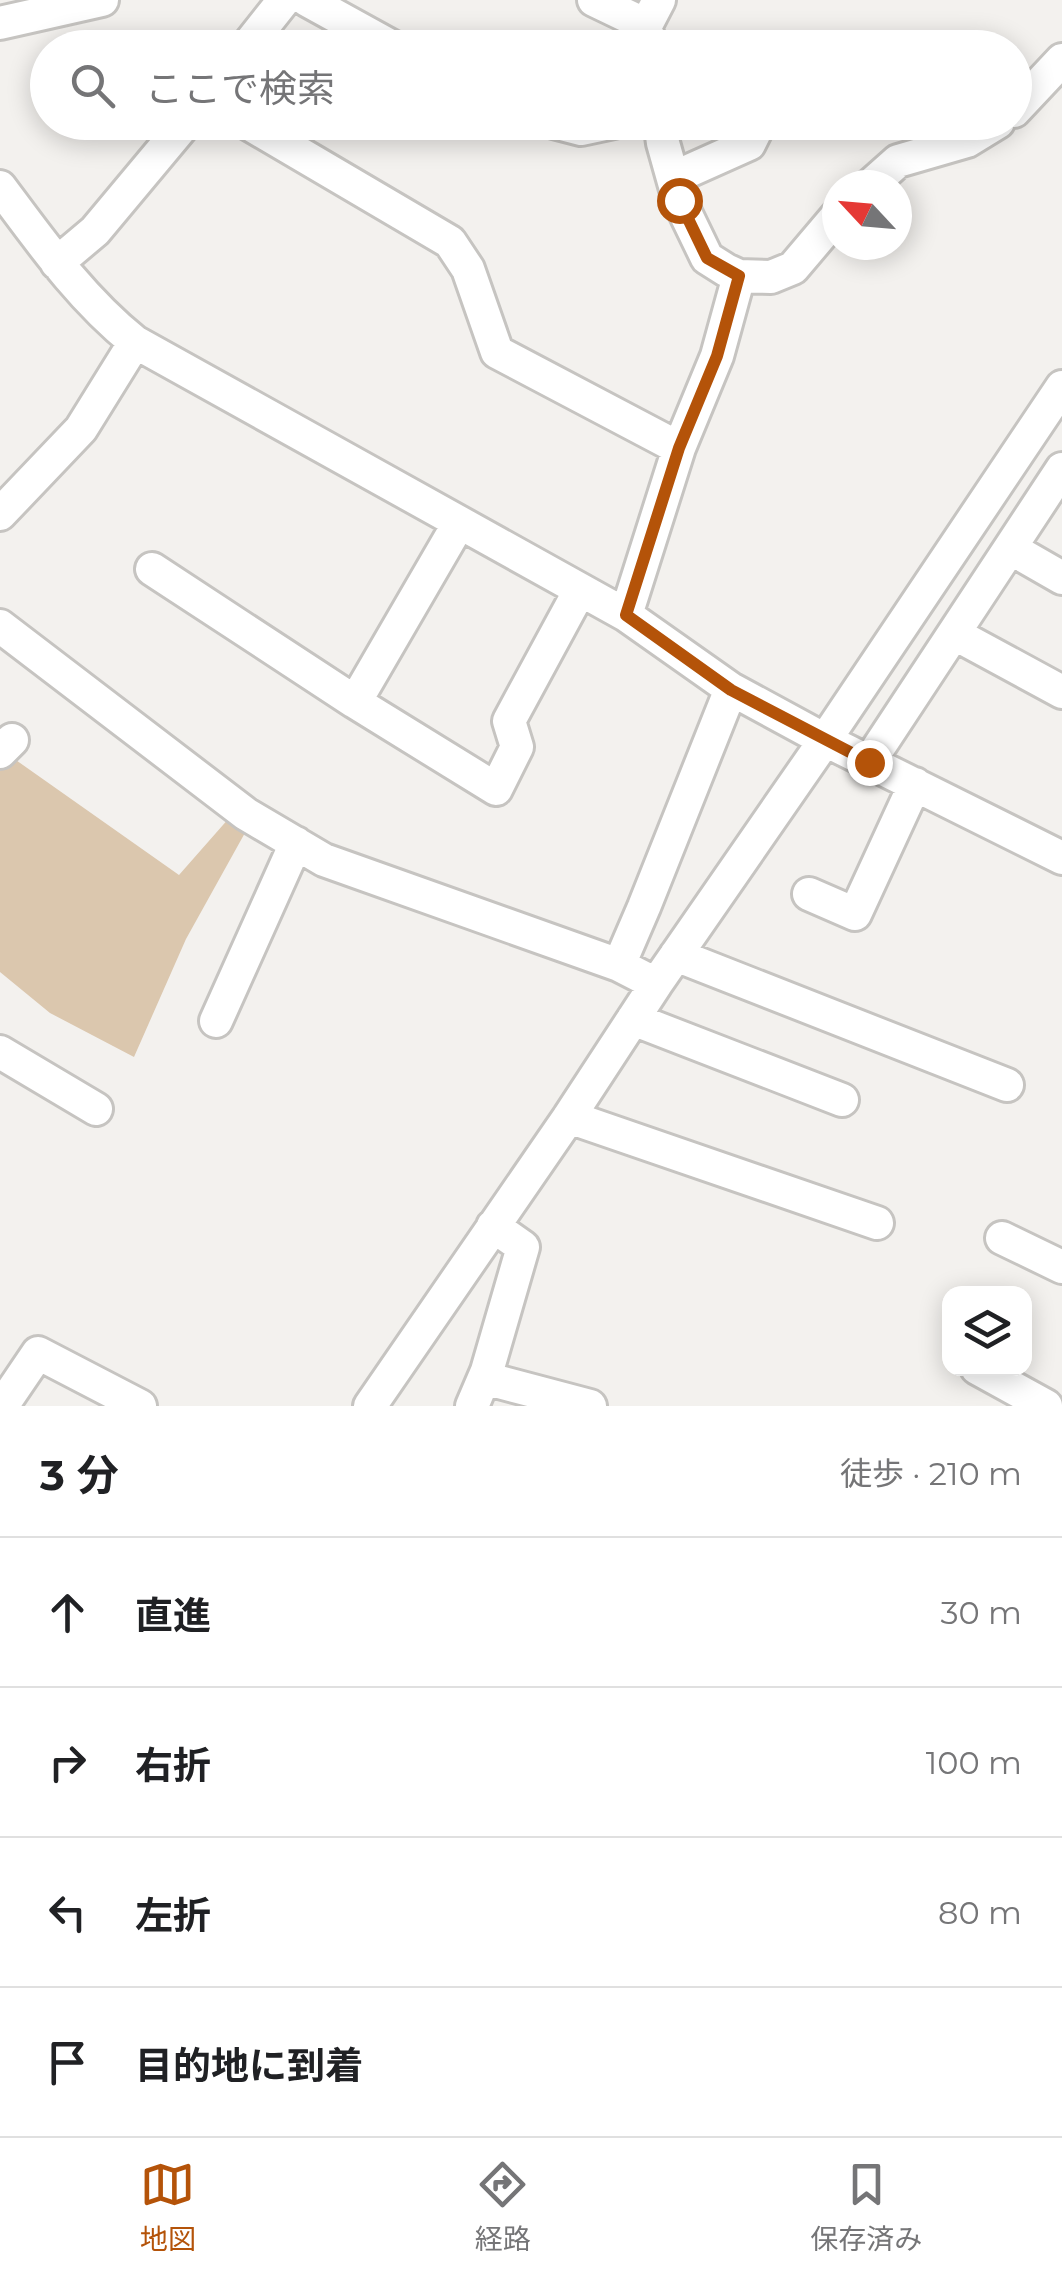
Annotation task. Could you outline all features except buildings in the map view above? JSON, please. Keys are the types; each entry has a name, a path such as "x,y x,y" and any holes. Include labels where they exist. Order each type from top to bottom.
{"street":[{"path":"0,23 102,0"},
{"path":"260,30 284,0"},
{"path":"306,0 361,30"},
{"path":"594,0 651,24"},
{"path":"1032,92 1062,60"},
{"path":"58,263 95,231 171,140"},
{"path":"277,140 450,242 468,269 497,352 679,448"},
{"path":"662,140 679,200 707,258 739,276 771,276 793,268 822,234"},
{"path":"673,178 751,140"},
{"path":"888,170 898,161 969,140"},
{"path":"0,188 58,263 113,325 135,342 626,615 731,690 1062,858"},
{"path":"626,615 679,448 717,356 739,276"},
{"path":"0,514 81,429 135,342"},
{"path":"370,1406 1062,387"},
{"path":"869,762 1062,469"},
{"path":"355,702 459,522"},
{"path":"1010,548 1062,578"},
{"path":"152,569 496,789 517,747 509,721 580,590"},
{"path":"0,626 246,814 324,860 619,965 656,984"},
{"path":"954,634 1062,692"},
{"path":"619,965 731,690"},
{"path":"809,894 855,914 915,784"},
{"path":"216,1021 296,843"},
{"path":"676,955 1007,1085"},
{"path":"633,1019 842,1100"},
{"path":"0,1052 96,1109"},
{"path":"569,1117 877,1223"},
{"path":"493,1226 524,1247 478,1392 590,1406"},
{"path":"1002,1238 1062,1267"},
{"path":"2,1406 38,1353 140,1406"},
{"path":"992,1376 1046,1406"}],"shaded area":[{"path":"13,758 179,875 230,817 246,831 186,939 134,1057 50,1013 0,972 0,771"}],"route":[{"path":"679,200 707,258 739,276 717,356 679,448 626,615 731,690 869,762"}]}
